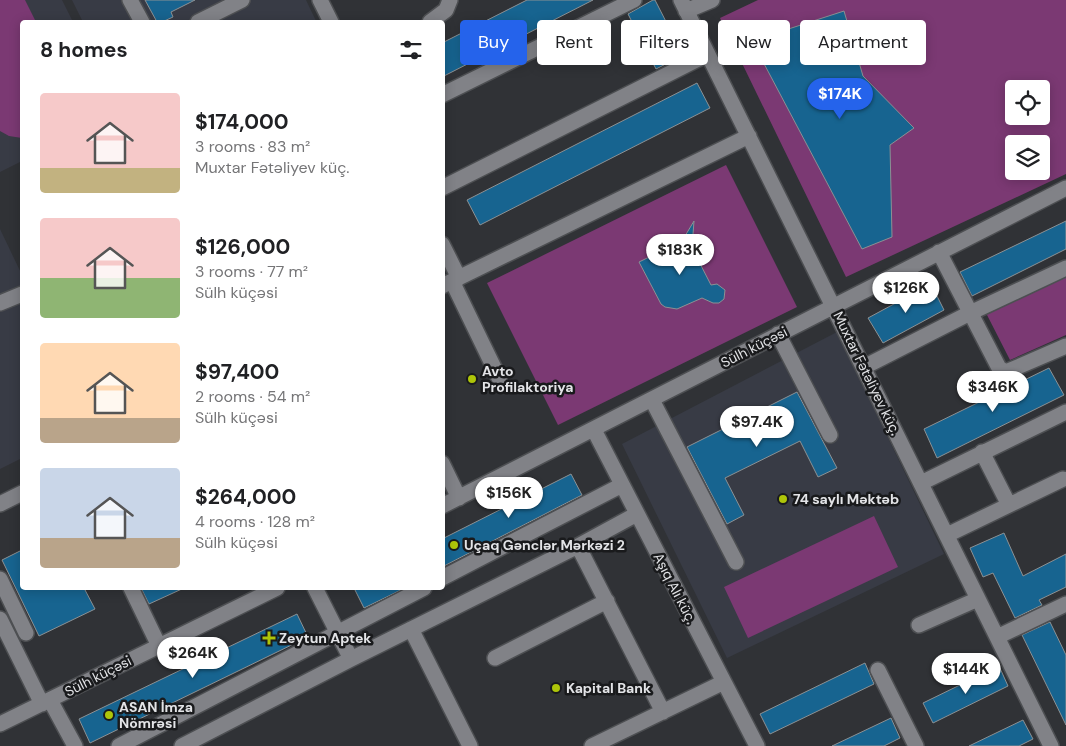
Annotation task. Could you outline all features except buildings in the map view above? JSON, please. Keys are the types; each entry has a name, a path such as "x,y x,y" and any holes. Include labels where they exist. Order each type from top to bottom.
{"street":[{"path":"130,0 141,20"},
{"path":"202,20 242,0"},
{"path":"320,0 331,20"},
{"path":"433,20 446,10 450,0"},
{"path":"445,94 634,0"},
{"path":"684,6 712,0"},
{"name":"Muxtar Fətəliyev küç.","path":"684,6 691,20"},
{"name":"Muxtar Fətəliyev küç.","path":"708,54 1051,746"},
{"path":"445,186 686,65"},
{"path":"451,282 748,136"},
{"name":"Sülh küçəsi","path":"445,505 1066,188"},
{"path":"939,252 999,368 1006,372 1065,350"},
{"path":"445,257 451,282 498,378"},
{"path":"864,367 970,313 1066,268"},
{"path":"0,303 20,295"},
{"path":"778,334 830,435"},
{"path":"652,400 736,562"},
{"path":"921,483 1066,412"},
{"name":"Aşıq Alı küç.","path":"594,430 757,746"},
{"path":"982,452 1009,505"},
{"path":"445,469 459,498"},
{"path":"947,535 1063,479"},
{"path":"445,576 622,485"},
{"path":"0,504 20,494"},
{"path":"182,746 578,546 637,514"},
{"path":"578,546 663,712"},
{"path":"0,579 26,634"},
{"path":"131,590 159,646"},
{"name":"Sülh küçəsi","path":"0,724 273,590"},
{"path":"315,590 351,659"},
{"path":"119,746 420,590"},
{"path":"919,625 978,598"},
{"path":"495,658 607,601"},
{"path":"997,637 1066,604"},
{"path":"0,619 46,702 75,746"},
{"path":"411,629 470,746"},
{"path":"878,670 916,746"},
{"path":"592,746 724,682"}],"shaded area":[{"path":"0,0 62,0 72,20 20,20 20,162 0,172"},
{"path":"0,0 25,0 35,20 20,20 20,138 9,136 0,131"},
{"path":"72,0 306,0 316,20 82,20"},
{"path":"758,0 1066,0 1066,174 846,277 743,65 790,65 790,20 721,20 720,18"},
{"path":"726,165 797,307 558,425 487,283"},
{"path":"0,229 20,271 20,459 0,469"},
{"path":"1066,276 1066,335 1010,360 986,313"},
{"name":"74 saylı Məktəb","path":"837,332 944,554 727,658 622,444"},
{"path":"874,516 898,567 748,638 724,587"}],"place":[{"name":"Avto Profilaktoriya","path":"472,379"},
{"name":"74 saylı Məktəb","path":"783,499"},
{"name":"Uçaq Gənclər Mərkəzi 2","path":"454,545"},
{"name":"Zeytun Aptek","path":"269,638"},
{"name":"Kapital Bank","path":"556,688"},
{"name":"ASAN İmza Nömrəsi","path":"109,715"}]}
